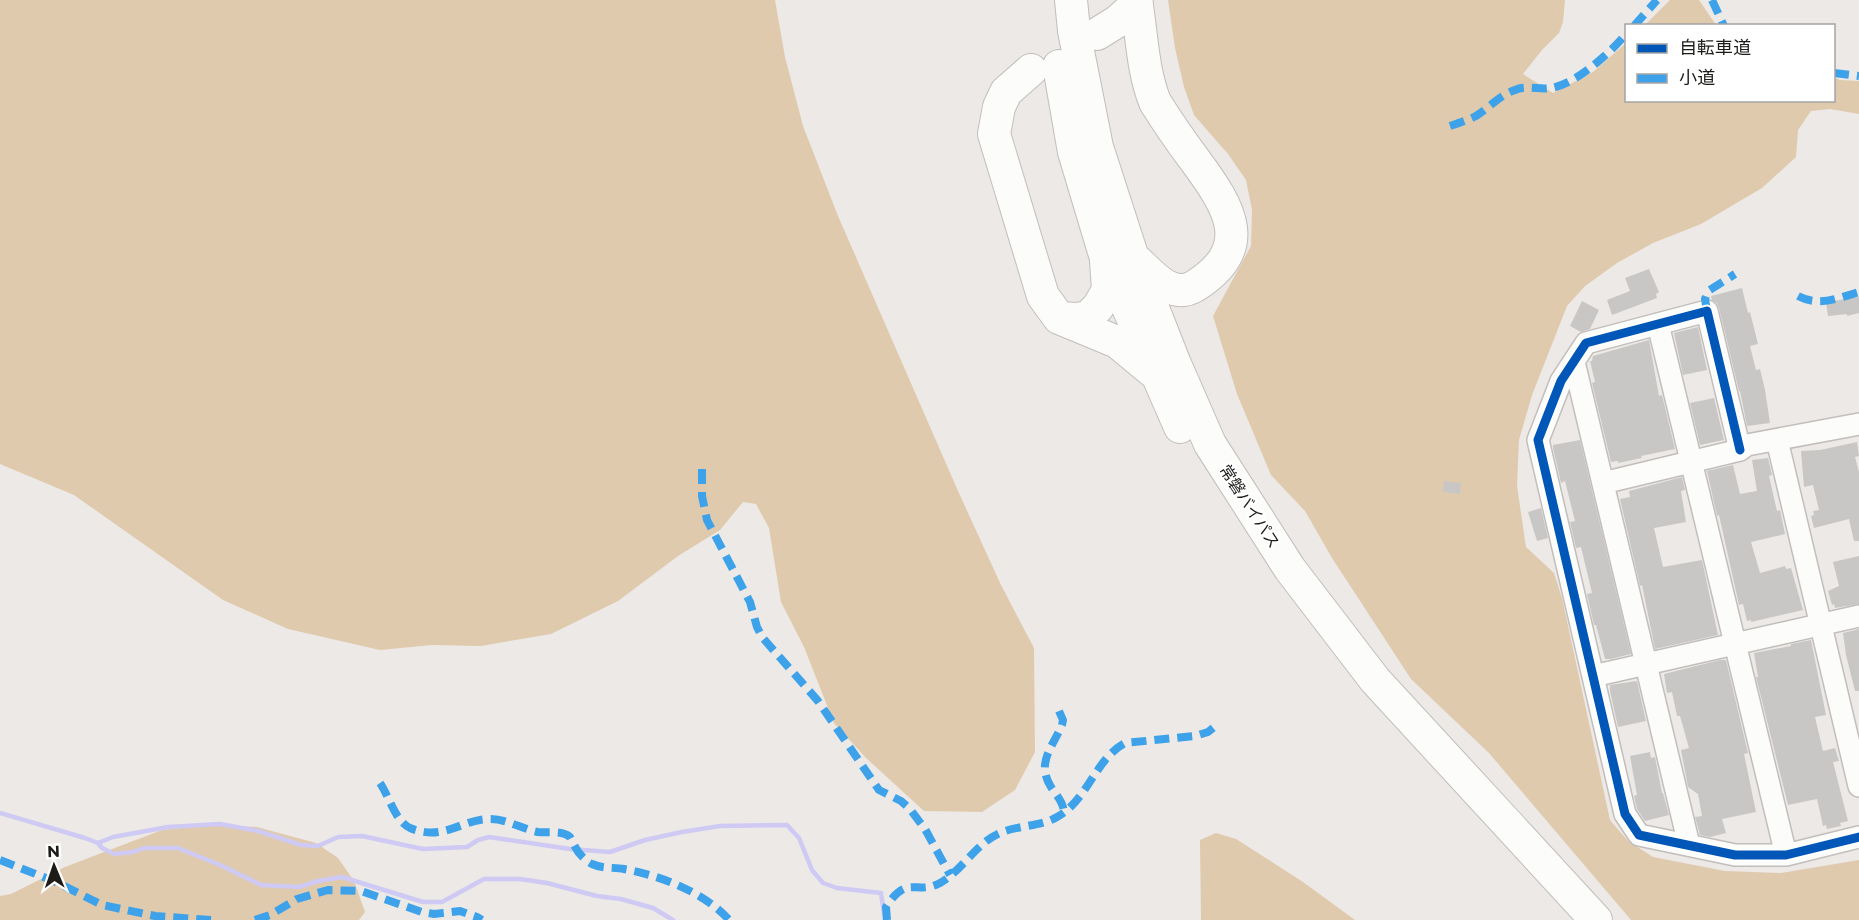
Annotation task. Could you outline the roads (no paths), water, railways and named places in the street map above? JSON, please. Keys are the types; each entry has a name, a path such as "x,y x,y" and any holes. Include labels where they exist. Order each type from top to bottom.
{"highway":[{"name":"常磐バイパス","path":"1051,0 1054,34 1074,152 1165,368 1191,452 1274,578 1366,700 1570,920"},
{"name":"常磐バイパス","path":"1071,0 1074,31 1119,255"},
{"path":"1059,318 1088,317 1098,307 1108,290 1119,255 1158,282 1174,290 1191,288 1211,275 1227,255 1232,233 1229,216 1219,193 1155,102 1149,88 1136,2"},
{"path":"1097,34 1118,21 1136,2"},
{"path":"1031,70 1006,92 999,107 994,134 1043,296 1059,318 1117,342 1165,368 1176,327 1191,288"},
{"name":"常磐バイパス","path":"1165,368 1210,444 1290,569 1375,680 1596,920"}],"street":[{"path":"1740,450 1707,311 1586,343 1562,381 1538,440 1625,814 1639,835 1735,855 1786,855 1859,837"},
{"path":"1658,324 1786,855"},
{"path":"1574,362 1689,845"},
{"path":"1603,483 1740,450 1747,445 1859,424"},
{"path":"1777,440 1859,786"},
{"path":"1593,676 1859,616"}],"waterway":[{"path":"0,813 85,838 98,843 102,848 114,854 144,848 178,848 261,885 299,887 342,877 423,902 442,902 484,879 520,879 621,899 653,908 673,920"},
{"path":"98,843 113,837 168,827 220,824 258,831 301,845 318,846 338,837 362,836 423,849 467,847 478,840 489,837 570,849 610,852 645,840 720,826 787,825 799,838 812,870 823,883 837,888 881,893 885,920"}]}
